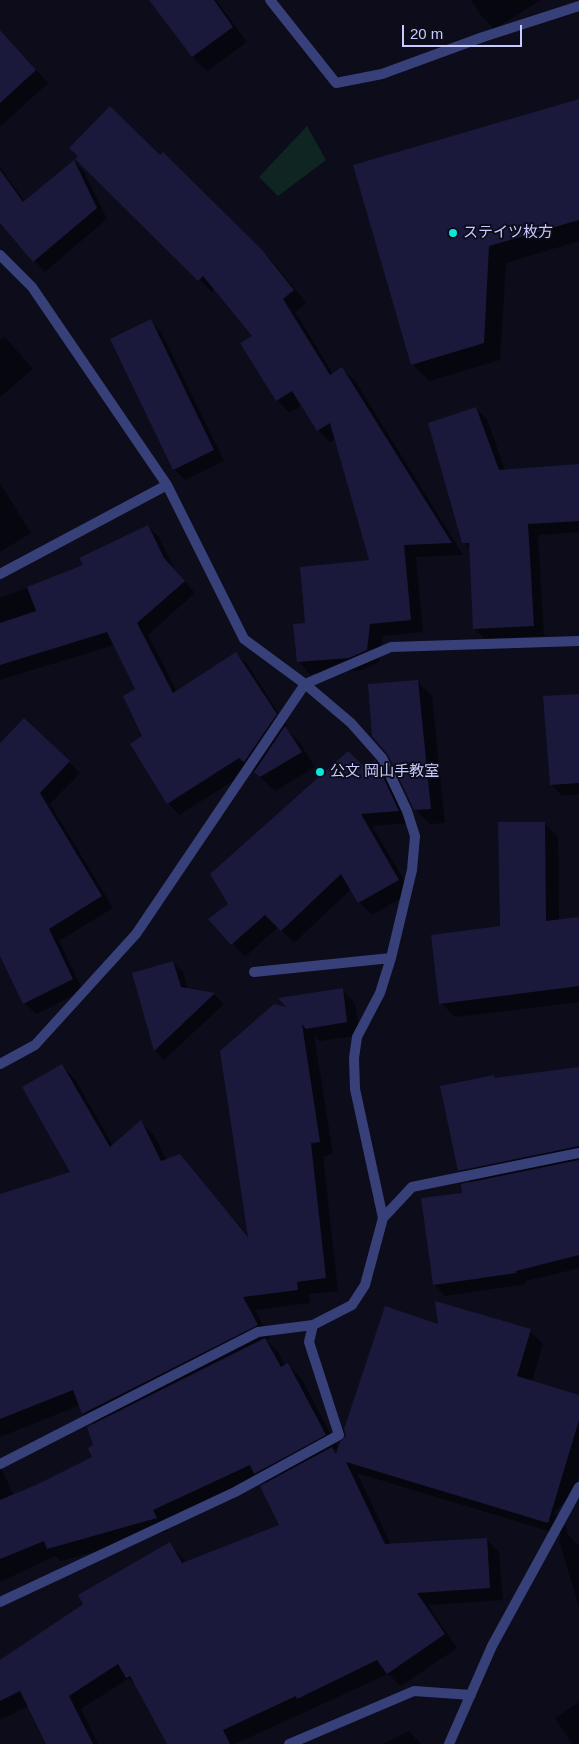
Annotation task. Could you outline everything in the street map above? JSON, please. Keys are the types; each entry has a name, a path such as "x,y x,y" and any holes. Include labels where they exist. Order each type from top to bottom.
{"street":[{"path":"270,0 336,83 382,74 483,37 579,6"},
{"path":"0,255 32,287 167,485 244,639 305,684 350,723 382,758 408,810 415,836 412,870 391,958 380,993 357,1037 354,1058 356,1089 383,1218 365,1285 352,1304 313,1325 258,1332 0,1464"},
{"path":"0,574 167,485"},
{"path":"0,1064 35,1045 136,934 305,684 391,647 579,641"},
{"path":"254,972 391,958"},
{"path":"383,1218 412,1187 579,1153"},
{"path":"0,1602 235,1492 339,1435 310,1342 313,1325"},
{"path":"449,1744 492,1646 579,1487"},
{"path":"289,1744 414,1691 471,1695"}],"green space":[{"path":"307,126 326,160 278,196 259,177"}],"building":[{"path":"149,0 214,0 233,27 192,57"},
{"path":"0,30 36,70 0,103"},
{"name":"ステイツ枚方","path":"579,99 579,220 489,246 484,343 411,365 353,165"},
{"path":"110,106 160,155 163,152 262,250 294,290 283,299 330,375 342,367 452,543 404,545 411,620 370,624 367,650 349,658 297,662 293,624 305,623 300,567 369,560 330,423 317,431 292,391 276,401 240,343 252,336 203,276 198,281 75,159 78,156 69,148"},
{"path":"74,160 97,208 33,262 0,223 0,170 23,202"},
{"path":"151,319 214,450 173,470 110,339"},
{"path":"476,407 499,470 579,464 579,521 528,524 534,626 473,629 469,543 462,543 428,423"},
{"path":"148,525 164,558 185,581 137,623 173,693 236,652 277,714 244,762 239,758 167,804 130,744 142,736 123,696 135,689 107,632 0,665 0,623 36,611 27,587 83,565 79,558"},
{"path":"418,680 431,809 414,810 388,755 372,736 368,684"},
{"path":"579,694 579,783 550,785 543,696"},
{"path":"24,718 70,761 40,793 102,896 49,929 73,979 23,1004 0,956 0,743"},
{"path":"285,726 302,752 260,777 254,772"},
{"path":"348,751 375,777 374,759 399,811 361,814 399,880 358,903 341,874 281,931 265,915 231,945 208,919 228,904 210,874"},
{"path":"498,822 545,822 546,921 579,917 579,986 439,1004 431,935 500,926"},
{"path":"173,961 181,987 215,993 154,1051 132,973"},
{"path":"343,988 347,1022 306,1029 302,1024 320,1142 311,1143 326,1278 297,1282 298,1290 243,1297 258,1325 82,1414 73,1390 0,1419 0,1194 70,1172 22,1087 62,1064 110,1147 141,1120 161,1161 180,1154 248,1237 220,1051 274,1004 286,1007 278,998"},
{"path":"579,1067 579,1146 458,1171 440,1086 494,1075 494,1078"},
{"path":"579,1160 579,1255 516,1271 516,1273 433,1285 421,1198 462,1193 461,1184"},
{"path":"435,1301 531,1329 517,1376 579,1395 579,1420 548,1523 346,1462 385,1544 487,1538 490,1588 417,1593 445,1634 387,1674 377,1660 297,1699 296,1696 223,1730 230,1744 167,1744 130,1676 126,1678 118,1664 69,1696 93,1744 46,1744 20,1691 0,1701 0,1660 83,1604 78,1595 170,1542 182,1563 279,1525 260,1486 332,1447 336,1454 340,1442 346,1436 344,1429 385,1306 438,1324"},
{"path":"265,1338 281,1367 288,1363 326,1435 254,1474 250,1465 153,1510 157,1518 47,1549 44,1541 0,1559 0,1500 36,1485 92,1457 88,1448 93,1445 87,1427"}],"place":[{"name":"ステイツ枚方","path":"453,233"},
{"name":"公文 岡山手教室","path":"320,772"}]}
